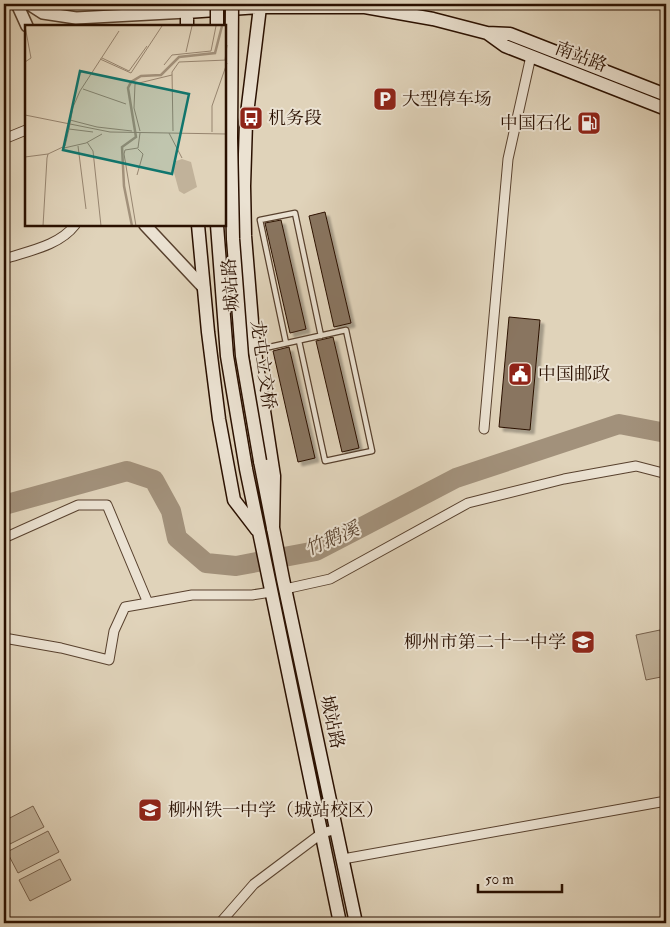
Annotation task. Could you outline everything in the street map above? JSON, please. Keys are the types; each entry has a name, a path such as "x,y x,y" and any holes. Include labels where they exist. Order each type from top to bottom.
{"main road":[{"path":"217,4 217,25"},
{"name":"龙屯立交桥","path":"232,4 231,138 233,239 242,356 260,461"},
{"name":"南站路","path":"187,12 260,7 365,7 433,18 487,33 510,34 666,95"},
{"name":"城站路","path":"260,7 246,122 244,186 248,282 254,350 274,476 273,532"},
{"path":"187,12 187,25"},
{"name":"南站路","path":"487,33 505,46 666,109"},
{"name":"城站路","path":"198,226 219,418 234,500 259,535"},
{"name":"龙屯立交桥","path":"217,226 227,356 246,469"},
{"name":"城站路","path":"260,461 273,532 356,923"},
{"name":"城站路","path":"246,469 340,923"}],"street":[{"path":"17,4 27,25"},
{"path":"29,4 42,13 76,18 187,12"},
{"path":"484,429 508,159 531,56"},
{"path":"4,139 25,130"},
{"path":"4,259 48,245 68,234 74,226"},
{"path":"146,226 204,288"},
{"path":"284,584 330,579 468,503 564,479 636,466 663,473 666,476"},
{"path":"4,538 78,505 107,505 148,603"},
{"path":"4,638 61,648 109,660 114,631 125,607 192,595 252,595 270,587"},
{"path":"343,859 666,801"},
{"path":"220,923 254,884 322,833 337,829"}],"lane":[{"path":"286,344 260,220 295,213 320,336"},
{"path":"254,350 346,330 372,451 325,461 299,341"}],"shaded area":[{"path":"660,630 666,658 666,676 646,680 636,635"},
{"path":"33,806 44,827 4,847 4,821"},
{"path":"48,831 59,852 18,873 7,852"},
{"path":"60,859 71,880 30,901 19,880"}],"building":[{"path":"325,212 351,323 334,327 309,216"},
{"path":"281,220 306,329 290,333 265,223"},
{"path":"509,317 540,320 530,430 499,427"},
{"path":"333,337 359,448 342,452 316,341"},
{"path":"289,347 315,458 298,462 273,351"}],"waterway":[{"name":"竹鹅溪","path":"4,505 127,471 154,480 171,511 177,538 206,563 236,566 316,551 456,478 619,424 666,433"}],"place":[{"name":"大型停车场","path":"385,99"},
{"name":"机务段","path":"251,118"},
{"name":"中国石化","path":"589,123"},
{"name":"中国邮政","path":"520,374"},
{"name":"柳州市第二十一中学","path":"583,642"},
{"name":"柳州铁一中学（城站校区）","path":"150,810"}]}
